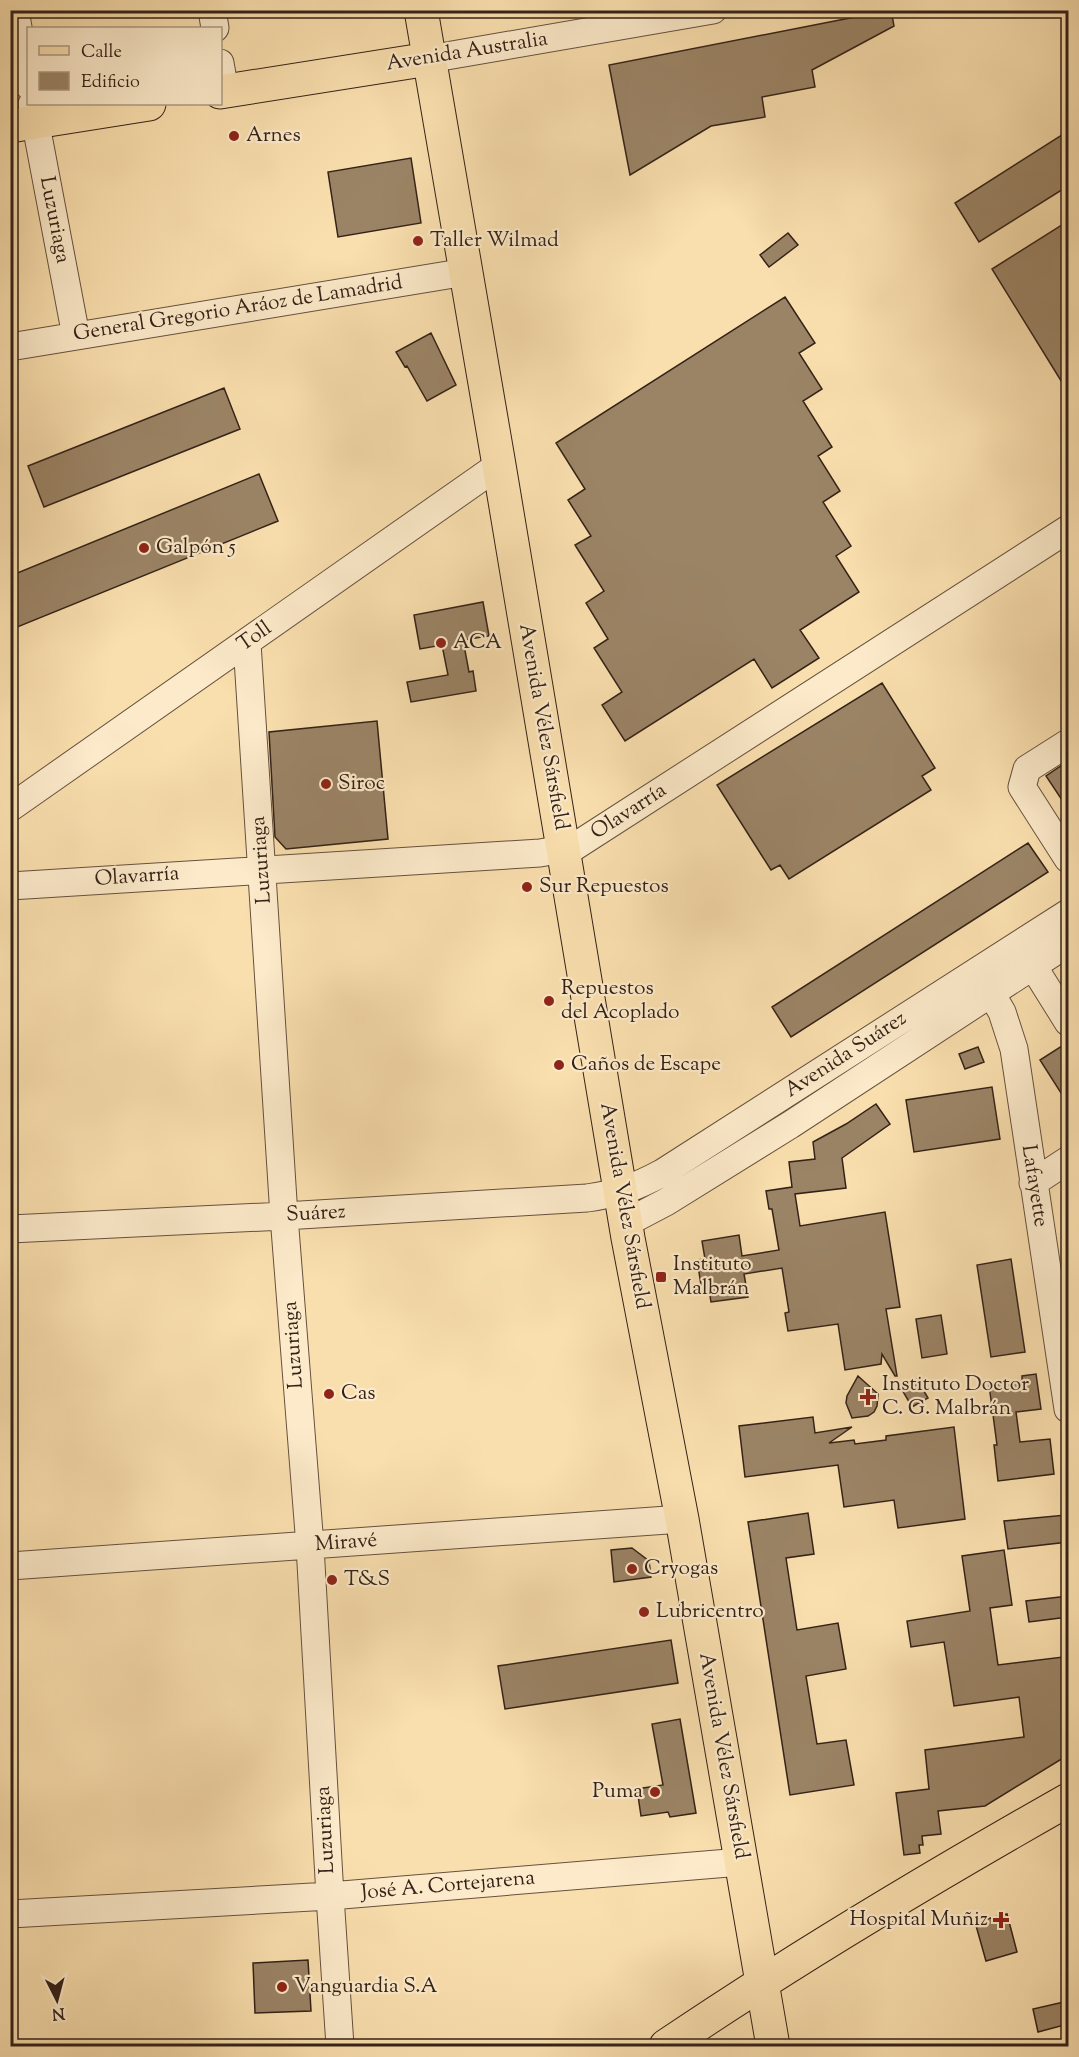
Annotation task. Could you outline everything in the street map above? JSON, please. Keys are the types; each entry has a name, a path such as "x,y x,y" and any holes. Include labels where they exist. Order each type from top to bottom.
{"main road":[{"name":"Avenida Vélez Sársfield","path":"421,10 624,1208 682,1519 773,2046"},
{"name":"Avenida Australia","path":"222,82 429,59"},
{"path":"26,117 140,105"},
{"path":"666,2046 762,1983 939,1873 1068,1800"}],"street":[{"path":"15,10 27,79"},
{"path":"212,10 215,27"},
{"name":"Avenida Australia","path":"429,59 712,10"},
{"name":"Luzuriaga","path":"26,117 76,336"},
{"name":"General Gregorio Aráoz de Lamadrid","path":"10,347 466,272"},
{"name":"Toll","path":"10,808 499,465"},
{"name":"Olavarría","path":"10,886 564,850 583,842 1068,529"},
{"name":"Luzuriaga","path":"247,643 284,1216 310,1546 340,2046"},
{"path":"1068,743 1028,769 1022,787 1068,859"},
{"name":"Avenida Suárez","path":"624,1208 637,1187 984,982 1068,913"},
{"name":"Avenida Suárez","path":"984,982 1033,966 1068,943"},
{"path":"1033,966 1068,1022"},
{"name":"Lafayette","path":"984,982 1002,1012 1014,1048 1067,1394"},
{"path":"1033,1183 1068,1160"},
{"name":"Suárez","path":"10,1229 587,1198 624,1208"},
{"name":"Miravé","path":"10,1566 682,1519"},
{"name":"José A. Cortejarena","path":"10,1914 330,1896 741,1862"}],"building":[{"path":"891,10 894,26 812,70 815,87 762,97 765,117 711,126 630,175 609,65"},
{"path":"1068,131 1068,186 979,242 955,203"},
{"path":"411,158 421,223 338,237 328,172"},
{"path":"1068,221 1068,392 992,269"},
{"path":"788,233 798,245 769,267 760,255"},
{"path":"785,297 815,343 799,353 822,389 803,401 832,447 818,456 840,491 823,502 851,546 836,556 859,592 800,630 819,658 772,688 754,659 625,741 602,705 622,692 594,648 608,639 586,603 604,591 575,545 591,536 568,500 585,489 556,443"},
{"path":"431,333 456,385 427,401 407,366 405,367 396,352"},
{"path":"224,388 240,429 44,507 28,466"},
{"name":"Galpón 5","path":"259,474 278,521 10,630 10,576"},
{"name":"ACA","path":"483,602 489,636 463,640 469,672 473,671 476,691 411,702 407,682 448,675 442,645 420,649 414,615"},
{"path":"882,683 935,768 922,776 931,790 789,879 780,865 771,870 717,785"},
{"name":"Siroc","path":"377,721 388,839 286,849 275,837 269,732"},
{"path":"1068,761 1068,809 1046,776"},
{"path":"1028,843 1048,872 791,1037 772,1007"},
{"path":"1068,1042 1068,1104 1040,1060"},
{"path":"978,1047 984,1062 965,1069 959,1054"},
{"path":"992,1087 1000,1139 914,1152 906,1100"},
{"path":"876,1104 890,1124 842,1158 846,1188 795,1194 800,1226 885,1212 900,1307 886,1309 897,1376 882,1354 881,1364 845,1370 838,1324 788,1331 785,1313 789,1312 782,1268 744,1274 748,1297 711,1302 709,1290 702,1291 697,1260 705,1259 702,1241 739,1235 742,1256 779,1250 772,1209 769,1209 766,1191 792,1187 789,1162 815,1159 813,1142"},
{"path":"1011,1259 1025,1352 991,1357 977,1265"},
{"path":"941,1315 947,1354 922,1358 916,1319"},
{"path":"1036,1374 1041,1409 1016,1412 1020,1442 1050,1439 1054,1474 998,1481 994,1445 997,1445 989,1385 1022,1381 1022,1376"},
{"path":"858,1376 878,1394 877,1406 868,1416 852,1418 846,1403 847,1396"},
{"path":"917,1379 928,1398 912,1407 901,1388"},
{"path":"813,1417 815,1433 852,1427 829,1443 854,1440 855,1444 886,1440 886,1436 954,1427 965,1519 898,1528 894,1500 844,1507 838,1465 745,1477 739,1426"},
{"path":"808,1513 814,1554 786,1558 797,1630 838,1623 846,1669 806,1676 817,1744 846,1740 854,1785 790,1795 748,1522"},
{"path":"1066,1515 1068,1542 1008,1549 1004,1521"},
{"name":"Cryogas","path":"632,1548 649,1561 651,1577 614,1582 611,1550"},
{"path":"1004,1550 1012,1605 990,1608 998,1665 1063,1657 1068,1705 1068,1755 985,1806 938,1811 941,1834 922,1836 923,1845 919,1845 920,1853 904,1855 896,1793 929,1789 925,1750 1024,1737 1019,1697 954,1706 944,1642 911,1647 907,1621 970,1611 962,1556"},
{"path":"1068,1596 1068,1617 1029,1622 1026,1601"},
{"path":"671,1640 678,1683 505,1709 498,1666"},
{"path":"680,1719 696,1813 670,1817 668,1812 641,1816 637,1789 663,1785 652,1724"},
{"path":"1007,1914 1017,1952 986,1961 975,1922"},
{"name":"Vanguardia S.A","path":"308,1960 311,2011 255,2013 253,1963"},
{"path":"1064,2002 1068,2024 1038,2032 1033,2009"}],"place":[{"name":"Arnes","path":"234,136"},
{"name":"Taller Wilmad","path":"418,241"},
{"name":"Galpón 5","path":"144,548"},
{"name":"ACA","path":"441,643"},
{"name":"Siroc","path":"326,784"},
{"name":"Sur Repuestos","path":"527,887"},
{"name":"Repuestos del Acoplado","path":"549,1001"},
{"name":"Caños de Escape","path":"559,1065"},
{"name":"Instituto Malbrán","path":"661,1277"},
{"name":"Cas","path":"329,1394"},
{"name":"Instituto Doctor C. G. Malbrán","path":"868,1397"},
{"name":"Cryogas","path":"632,1569"},
{"name":"T&S","path":"332,1580"},
{"name":"Lubricentro","path":"644,1612"},
{"name":"Puma","path":"655,1792"},
{"name":"Hospital Muñiz","path":"1001,1920"},
{"name":"Vanguardia S.A","path":"282,1987"}]}
